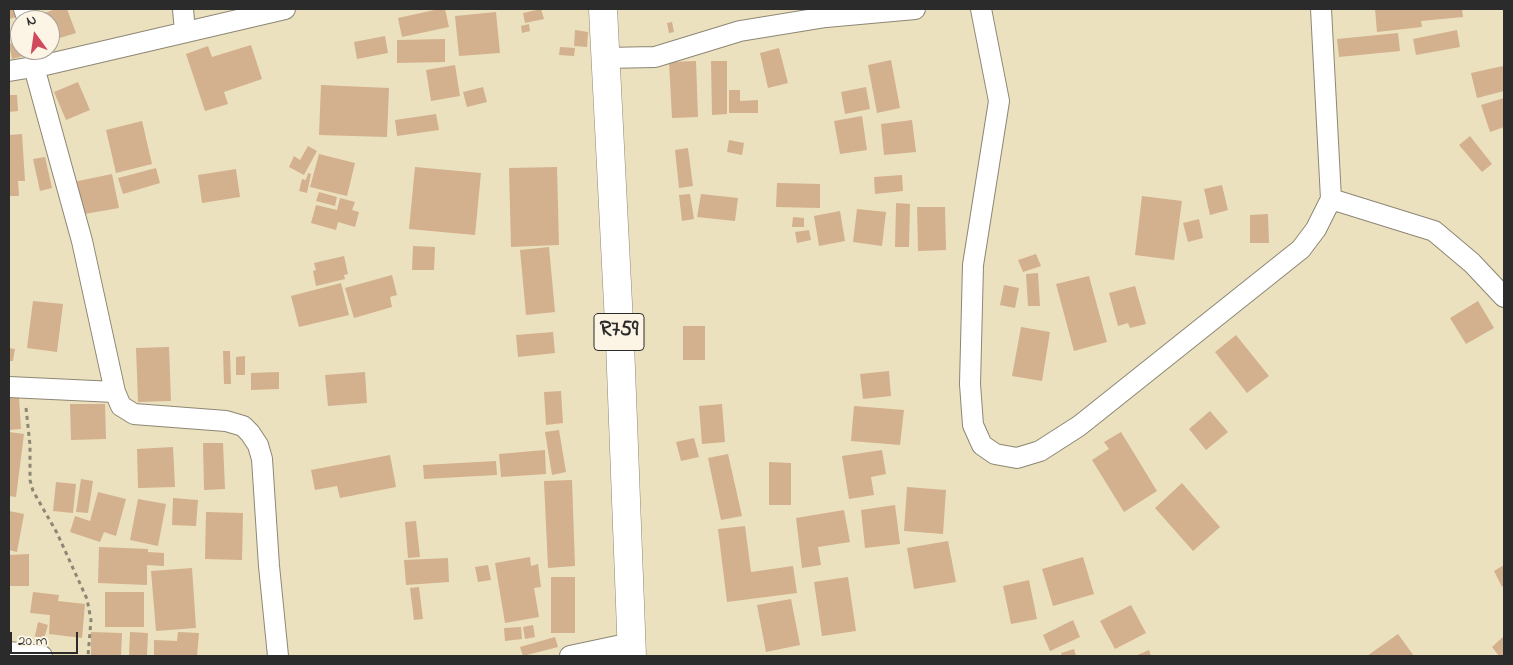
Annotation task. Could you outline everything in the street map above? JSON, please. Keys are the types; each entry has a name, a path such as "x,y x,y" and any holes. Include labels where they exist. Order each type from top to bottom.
{"main road":[{"name":"R759","path":"603,9 620,343 631,650"}],"street":[{"path":"184,9 185,32"},
{"path":"9,71 39,61 185,32 285,9"},
{"path":"605,58 655,57 740,31 826,17 915,9"},
{"path":"981,9 1000,101 974,265 970,384 973,425 982,445 995,454 1017,458 1040,450 1079,426 1301,249 1316,229 1331,199 1321,9"},
{"path":"39,61 82,241 115,392 121,406 134,414 226,421 243,426 258,445 262,459 269,566 278,656"},
{"path":"1331,199 1434,231 1472,263 1504,297"},
{"path":"17,387 115,392"},
{"path":"570,656 631,650"},
{"path":"9,652 42,656"}],"path":[{"path":"17,387 30,445 30,480 33,492 57,534 87,599 91,620 88,656"}],"building":[{"path":"9,9 18,9 10,10 9,19"},
{"path":"67,9 76,33 60,38 60,10 53,10"},
{"path":"445,9 449,27 402,37 398,18"},
{"path":"541,9 544,19 525,23 523,13"},
{"path":"1375,9 1462,9 1463,17 1421,21 1422,27 1377,32"},
{"path":"496,12 500,53 459,56 455,16"},
{"path":"672,22 674,32 669,33 667,23"},
{"path":"529,24 530,31 522,33 521,26"},
{"path":"575,30 588,32 587,47 574,46"},
{"path":"1457,30 1460,47 1416,55 1413,39"},
{"path":"1398,33 1400,51 1339,57 1337,39"},
{"path":"385,36 388,53 357,59 354,42"},
{"path":"445,39 445,62 397,63 397,40"},
{"path":"251,45 262,79 224,92 228,104 205,111 186,54 208,46 212,57"},
{"path":"560,47 575,48 574,56 559,55"},
{"path":"779,48 788,83 768,88 760,53"},
{"path":"891,60 900,108 877,113 868,65"},
{"path":"696,61 698,117 672,118 669,62"},
{"path":"711,61 727,61 727,114 712,115"},
{"path":"455,65 460,96 431,101 426,70"},
{"path":"1503,66 1504,91 1477,98 1471,73"},
{"path":"78,82 90,110 66,120 54,92"},
{"path":"321,85 389,88 387,137 319,135"},
{"path":"483,87 487,102 467,107 463,92"},
{"path":"866,87 870,109 845,114 841,92"},
{"path":"729,90 740,90 740,101 758,100 758,113 729,113"},
{"path":"9,95 17,95 18,111 9,112"},
{"path":"1504,98 1504,127 1490,132 1481,105"},
{"path":"436,114 439,130 397,136 395,120"},
{"path":"862,116 867,150 840,154 834,121"},
{"path":"912,120 916,152 884,155 881,124"},
{"path":"142,121 152,164 116,173 106,130"},
{"path":"22,134 25,181 18,181 19,196 9,196 9,135"},
{"path":"1470,136 1492,164 1482,172 1459,145"},
{"path":"729,140 744,143 742,155 727,152"},
{"path":"308,146 317,151 304,175 289,167 294,156 300,160"},
{"path":"688,148 693,186 679,188 675,150"},
{"path":"319,154 355,163 347,196 310,187"},
{"path":"45,157 52,188 40,191 33,159"},
{"path":"415,167 481,173 475,235 409,229"},
{"path":"557,167 559,245 511,247 509,168"},
{"path":"156,168 160,183 123,194 118,178"},
{"path":"236,169 240,197 202,203 198,175"},
{"path":"308,173 311,174 307,193 299,191 302,179 306,180"},
{"path":"112,174 119,208 79,215 73,182"},
{"path":"902,175 903,191 875,194 874,177"},
{"path":"777,183 820,184 820,208 776,207"},
{"path":"1222,185 1228,210 1210,215 1204,189"},
{"path":"319,192 337,197 335,206 316,201"},
{"path":"690,194 694,219 682,221 679,195"},
{"path":"701,194 738,198 735,221 697,217"},
{"path":"1142,196 1182,201 1174,260 1135,255"},
{"path":"340,198 355,202 352,210 359,212 355,227 338,222 336,230 311,223 316,205 337,210"},
{"path":"896,203 910,204 909,247 895,247"},
{"path":"917,207 945,207 946,250 918,251"},
{"path":"857,209 886,212 882,246 853,242"},
{"path":"840,211 845,241 819,246 814,216"},
{"path":"1268,214 1269,243 1250,243 1250,215"},
{"path":"793,217 804,218 804,227 792,227"},
{"path":"1199,219 1203,238 1188,242 1183,223"},
{"path":"809,230 811,240 797,243 795,232"},
{"path":"413,246 435,247 434,270 412,270"},
{"path":"549,247 555,312 526,315 520,250"},
{"path":"1036,254 1041,266 1023,272 1018,260"},
{"path":"344,256 348,274 344,275 345,279 316,286 313,271 316,270 314,263"},
{"path":"1038,273 1040,306 1028,306 1026,274"},
{"path":"392,275 397,295 390,297 392,307 354,318 345,288"},
{"path":"1089,276 1107,342 1074,351 1056,284"},
{"path":"341,283 349,315 299,327 291,296"},
{"path":"1004,285 1019,288 1015,308 1000,305"},
{"path":"1135,286 1146,324 1130,328 1128,323 1118,326 1109,293"},
{"path":"33,301 63,304 57,352 27,348"},
{"path":"1478,301 1494,328 1466,344 1450,318"},
{"path":"683,326 705,326 705,360 683,360"},
{"path":"1021,327 1050,332 1042,381 1012,376"},
{"path":"553,332 555,353 518,357 516,335"},
{"path":"1236,335 1269,376 1247,393 1215,352"},
{"path":"169,347 171,401 138,402 136,348"},
{"path":"9,348 15,349 13,361 9,361"},
{"path":"223,351 230,351 231,384 224,384"},
{"path":"245,356 245,375 236,375 236,357"},
{"path":"889,371 891,396 863,399 860,374"},
{"path":"279,372 279,389 251,390 251,373"},
{"path":"365,372 367,403 328,406 325,375"},
{"path":"561,391 563,423 546,425 544,392"},
{"path":"19,397 21,429 9,430 9,398"},
{"path":"70,404 105,404 106,439 71,440"},
{"path":"722,404 725,442 702,444 699,406"},
{"path":"854,406 904,410 900,445 851,441"},
{"path":"1210,411 1228,432 1206,450 1189,429"},
{"path":"559,430 566,472 552,475 545,432"},
{"path":"9,432 24,434 16,497 9,496"},
{"path":"1121,432 1157,491 1124,512 1092,460 1109,449 1104,442"},
{"path":"694,438 699,457 681,461 676,442"},
{"path":"203,443 223,443 225,489 204,490"},
{"path":"173,447 175,487 138,488 137,449"},
{"path":"545,450 546,474 501,477 499,454"},
{"path":"882,450 886,474 871,477 874,495 849,499 842,456"},
{"path":"728,454 742,516 721,520 708,458"},
{"path":"390,455 396,487 340,498 337,486 315,490 311,470"},
{"path":"496,461 497,475 424,479 423,465"},
{"path":"769,462 791,463 791,505 769,505"},
{"path":"81,479 93,481 88,513 76,512"},
{"path":"572,480 575,566 548,568 544,481"},
{"path":"56,482 76,484 73,513 53,511"},
{"path":"1182,483 1220,527 1193,551 1155,508"},
{"path":"907,487 946,490 943,534 904,531"},
{"path":"98,492 126,499 116,536 104,532 100,542 70,532 75,516 90,521"},
{"path":"173,498 198,500 196,526 172,525"},
{"path":"138,499 166,504 158,546 130,540"},
{"path":"895,505 900,544 865,548 861,510"},
{"path":"844,510 850,542 818,547 821,565 802,568 796,518"},
{"path":"9,511 24,514 17,552 9,550"},
{"path":"206,512 243,513 242,560 205,559"},
{"path":"416,521 420,557 408,558 405,522"},
{"path":"745,526 751,572 793,566 797,593 727,602 718,529"},
{"path":"948,541 956,582 914,589 907,548"},
{"path":"99,547 148,549 148,552 164,553 164,566 147,565 147,585 98,583"},
{"path":"29,554 29,586 9,586 9,555"},
{"path":"530,557 531,566 538,564 541,587 534,588 539,617 505,623 495,563"},
{"path":"1083,557 1094,594 1053,606 1042,569"},
{"path":"448,558 449,582 406,585 404,560"},
{"path":"488,565 491,580 478,582 475,567"},
{"path":"1504,565 1504,585 1502,587 1494,571"},
{"path":"192,568 196,628 156,631 151,571"},
{"path":"551,577 575,577 575,633 551,633"},
{"path":"848,577 856,631 822,636 814,582"},
{"path":"1029,580 1037,619 1011,624 1003,586"},
{"path":"419,587 423,619 414,620 410,588"},
{"path":"33,592 59,595 58,601 85,604 82,638 49,634 50,615 30,613"},
{"path":"105,592 144,592 144,627 105,627"},
{"path":"791,599 800,645 766,652 757,605"},
{"path":"1131,605 1146,633 1115,649 1100,621"},
{"path":"1073,620 1080,637 1050,651 1043,635"},
{"path":"38,622 48,625 43,642 34,640"},
{"path":"533,625 535,637 525,639 523,627"},
{"path":"521,627 522,639 505,641 504,628"},
{"path":"91,632 122,633 121,656 91,655"},
{"path":"130,632 148,633 147,656 129,656"},
{"path":"178,632 199,633 197,656 154,656 154,640 177,641"},
{"path":"1398,634 1414,656 1367,656"},
{"path":"1504,636 1504,656 1499,656 1492,647"},
{"path":"555,637 558,647 523,656 520,647"},
{"path":"1074,649 1076,656 1062,656 1061,653"},
{"path":"1149,650 1151,656 1135,656"}]}
